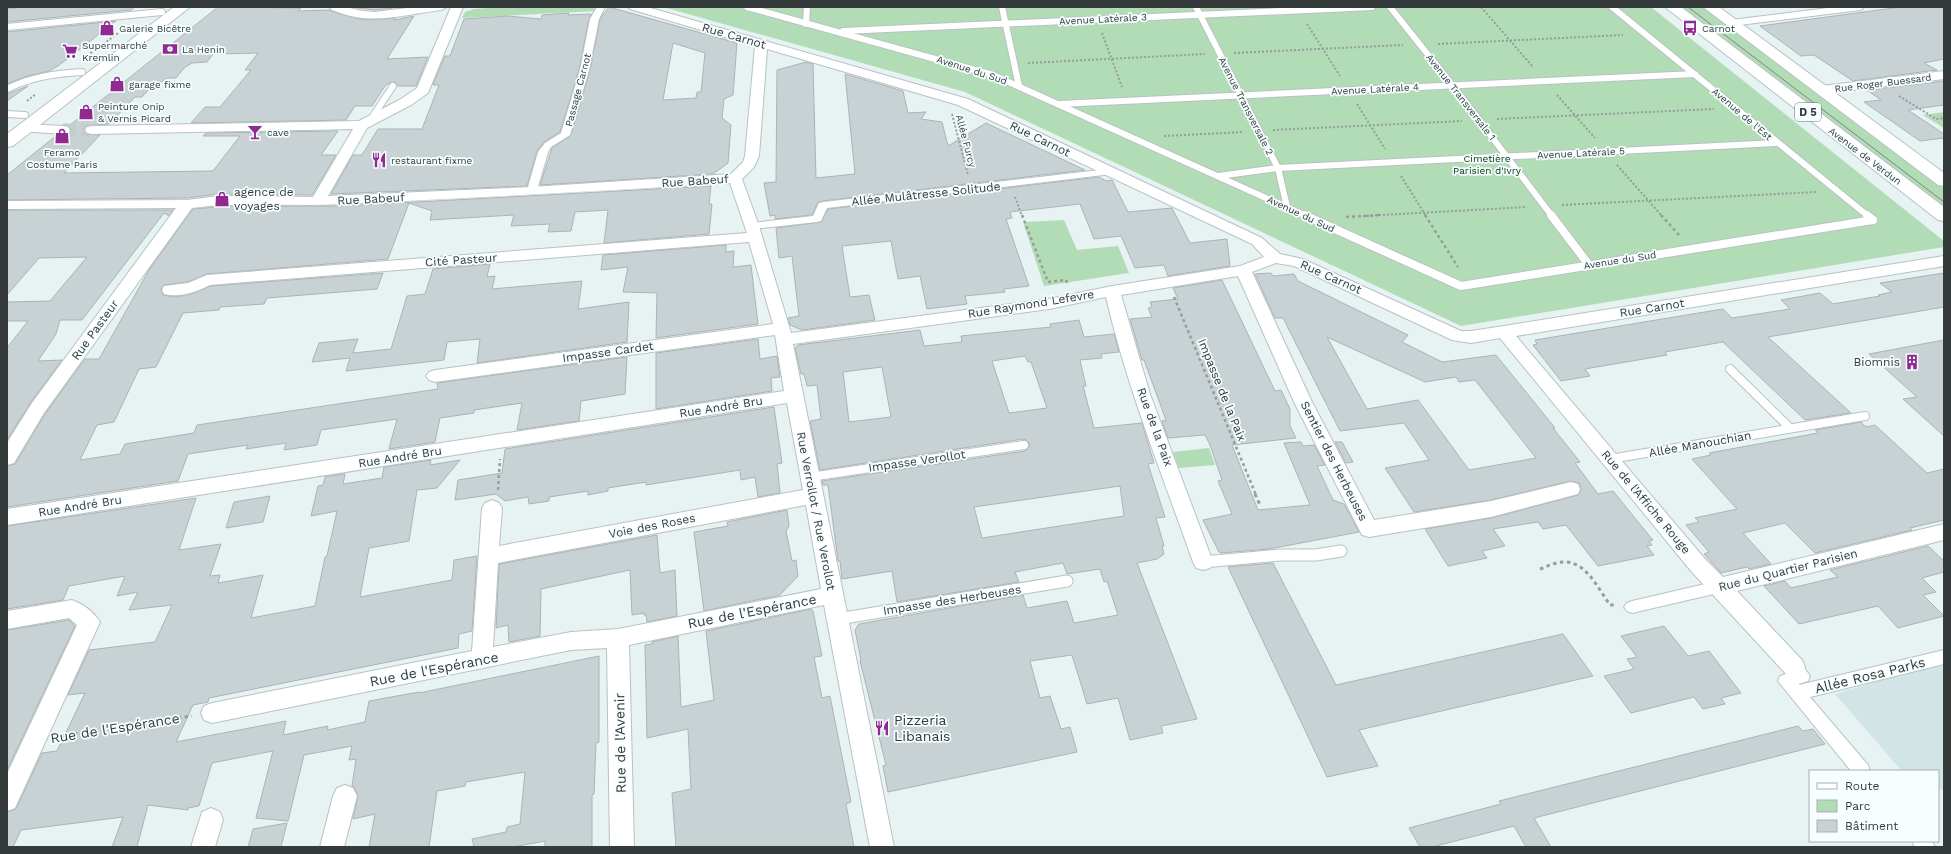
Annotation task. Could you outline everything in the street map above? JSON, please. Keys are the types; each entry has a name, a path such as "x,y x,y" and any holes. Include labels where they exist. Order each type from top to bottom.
{"main road":[{"path":"7,129 24,122 183,7"},
{"name":"Avenue de Verdun","path":"1672,7 1944,216"},
{"name":"D 5","path":"1710,7 1944,181"},
{"path":"7,142 24,122 82,72 166,10"}],"street":[{"path":"335,7 355,14 377,16 402,14 441,7"},
{"path":"92,130 366,124 406,102 423,90 457,7"},
{"name":"Passage Carnot","path":"533,187 543,152 548,145 565,135 588,60 597,11 600,7"},
{"name":"Rue Carnot","path":"634,7 963,102 1108,172 1257,241 1275,258 1298,262 1458,336 1476,336 1504,332 1944,261"},
{"path":"735,178 749,164 752,156 761,44"},
{"name":"Rue Roger Buessard","path":"1822,90 1944,75"},
{"path":"24,122 63,130"},
{"path":"318,201 366,124"},
{"name":"Allée Mulâtresse Solitude","path":"753,231 817,218 823,205 1011,185 1108,172"},
{"name":"Rue Babeuf","path":"7,205 187,204 219,200 318,201 539,191 735,178"},
{"name":"Rue Verrollot / Rue Verollot","path":"735,178 753,231 783,333 811,486 882,847"},
{"name":"Rue Pasteur","path":"7,458 38,408 187,204"},
{"name":"Cité Pasteur","path":"170,290 191,288 207,280 753,231"},
{"name":"Rue Raymond Lefevre","path":"783,333 1049,304 1112,291 1243,270 1275,258"},
{"name":"Sentier des Herbeuses","path":"1243,270 1303,402 1368,529 1491,509 1571,489"},
{"name":"Rue de la Paix","path":"1112,291 1120,327 1136,376 1203,562"},
{"name":"Rue de l'Affiche Rouge","path":"1504,332 1718,587 1737,605 1794,667"},
{"name":"Impasse Cardet","path":"435,376 783,333"},
{"name":"Rue André Bru","path":"7,517 794,396"},
{"name":"Voie des Roses","path":"490,556 811,486"},
{"path":"482,659 492,508"},
{"name":"Rue du Quartier Parisien","path":"1632,607 1944,532"},
{"name":"Rue de l'Espérance","path":"212,713 571,641 618,638 832,595"},
{"path":"7,620 72,610 89,622 7,800"},
{"name":"Rue de l'Avenir","path":"618,638 622,847"},
{"name":"Allée Rosa Parks","path":"1797,693 1944,657"},
{"path":"1794,667 1802,676 1786,681 1861,770"},
{"path":"332,847 345,796"},
{"path":"203,847 211,820"}],"lane":[{"name":"Avenue du Sud","path":"747,7 992,75 1461,286 1874,220"},
{"path":"806,24 807,7"},
{"path":"1002,7 1019,86"},
{"name":"Avenue Transversale 2","path":"1196,7 1278,168 1287,207"},
{"name":"Avenue Latérale 3","path":"834,31 1372,7"},
{"name":"Avenue Transversale 1","path":"1390,7 1453,86 1589,265"},
{"name":"Avenue de l'Est","path":"1612,7 1777,143 1874,220"},
{"path":"1731,23 1860,7"},
{"path":"7,27 166,10"},
{"path":"7,89 18,83 35,78 61,73 82,72"},
{"name":"Avenue Latérale 4","path":"1055,104 1695,74"},
{"path":"366,124 393,86"},
{"path":"7,114 24,122"},
{"name":"Avenue Latérale 5","path":"1218,176 1278,168 1777,143"},
{"path":"1730,369 1790,428"},
{"name":"Allée Manouchian","path":"1610,459 1865,416"},
{"name":"Impasse Verollot","path":"811,486 1024,445"},
{"path":"1203,562 1280,555 1316,555 1341,551"},
{"name":"Impasse des Herbeuses","path":"838,620 1067,581"}],"path":[{"path":"1481,7 1691,249"},
{"path":"1299,10 1469,285"},
{"path":"1097,20 1127,101"},
{"path":"1014,63 1645,34"},
{"path":"1878,84 1936,119 1944,118"},
{"name":"Allée Furcy","path":"948,97 972,189"},
{"path":"1138,140 1145,137 1734,108"},
{"path":"1011,185 1048,282 1066,280 1068,286 1088,282 1093,295"},
{"path":"1312,218 1837,191"},
{"name":"Impasse de la Paix","path":"1168,282 1260,505"},
{"path":"492,508 497,502 502,441"},
{"path":"1540,569 1569,562 1586,572 1610,605 1632,607"},
{"name":"Rue de l'Espérance","path":"35,740 212,713"}],"shaded area":[{"path":"1944,661 1944,789 1939,791 1939,770 1901,770 1835,694"}],"green space":[{"path":"502,7 599,7 595,11 462,18 465,12 474,9"},
{"name":"Cimetière Parisien d'Ivry","path":"663,7 1651,7 1944,241 1944,247 1461,326 965,92"},
{"path":"1676,7 1704,7 1944,186 1944,210"},
{"path":"1944,112 1944,128 1923,115"},
{"path":"1064,220 1077,250 1118,246 1129,273 1044,286 1024,225 1025,222"},
{"path":"1209,448 1215,465 1179,468 1173,452"}],"building":[{"path":"23,7 135,7 131,10 7,22 7,9"},
{"path":"218,7 301,8 298,11 329,10 365,20 395,18 394,20 414,16 387,59 428,57 416,86 398,86 395,82 391,82 385,86 372,106 355,106 346,120 191,123 205,107 220,107 251,70 245,70 258,53 213,54 207,62 192,63 184,68 176,78 168,78 148,90 142,97 135,97 109,124 86,126 84,131 87,134 100,135 64,173 213,171 240,136 203,136 206,133 338,131 321,155 336,155 312,195 219,194 187,198 7,200 7,175 57,135 69,134 71,129 69,126"},
{"path":"402,7 375,10 357,8"},
{"path":"609,7 737,43 733,95 724,99 722,118 731,125 728,163 713,174 540,185 552,148 571,135 590,70 600,19","holes":["673,43 705,53 701,92 697,92 696,98 663,100"]},
{"path":"1901,7 1944,7 1944,59 1924,63 1937,70 1853,81 1814,55 1801,56 1760,26"},
{"path":"569,13 568,15 591,14 579,70 560,132 544,142 537,151 527,186 331,194 353,155 362,155 378,129 422,129 439,85 433,85 445,56 450,56 464,19 507,16 541,19 542,15"},
{"path":"116,21 58,66 49,71 24,77 7,84 7,32"},
{"path":"806,62 813,64 816,178 855,174 845,74 903,91 908,113 926,112 921,119 942,122 948,146 986,123 1085,170 823,201 818,202 812,215 775,219 775,215 770,216 764,183 776,182 777,70"},
{"path":"1944,81 1944,105 1908,110 1944,134 1944,138 1920,141 1864,102 1881,100 1867,90"},
{"path":"28,86 7,101 7,94"},
{"path":"1099,177 1106,181 1112,180 1128,212 1172,208 1190,243 1227,239 1230,266 1168,276 1164,265 1135,268 1121,236 1094,239 1080,204 1010,212 1012,218 1006,219 1029,286 1004,289 1005,292 965,296 967,304 927,309 920,276 898,279 891,241 842,246 850,297 869,295 875,320 802,330 790,325 788,318 799,316 792,256 779,258 776,228 821,222 828,209"},
{"path":"711,186 709,204 712,204 709,234 604,243 608,210 575,212 571,231 548,232 550,224 511,226 514,215 430,220 432,211 409,203 388,259 207,274 188,282 164,285 161,289 163,295 176,297 194,293 210,286 383,273 377,289 267,298 264,304 220,307 219,310 183,313 156,367 139,369 114,422 97,425 80,460 120,454 125,444 194,433 197,425 438,389 437,383 627,357 625,394 581,401 579,421 517,430 522,403 509,405 510,403 508,405 474,410 474,413 440,418 435,442 389,449 397,419 321,430 317,445 284,450 286,443 246,449 248,445 188,454 178,481 7,507 7,466 15,464 45,414 85,359 99,359 149,270 193,209 230,206 343,206"},
{"path":"7,210 173,210 169,216 164,213 82,320 60,320 56,334 38,361 62,360 31,402 7,440 7,348 28,321 7,321 7,302 50,301 87,257 39,258 7,295"},
{"path":"726,245 726,252 734,251 733,267 751,265 758,324 656,338 657,293 623,292 628,267 601,270 603,255"},
{"path":"490,264 487,277 495,276 492,289 582,281 578,309 629,302 627,342 477,363 480,339 447,342 444,360 346,371 350,358 312,362 319,343 358,339 353,353 391,349 407,296 425,294 433,269"},
{"path":"1271,273 1273,276 1294,274 1298,281 1408,335 1402,342 1442,362 1496,355 1555,428 1553,428 1580,462 1575,463 1598,494 1613,491 1653,540 1649,541 1652,545 1647,546 1654,555 1598,566 1566,525 1543,529 1538,522 1493,529 1505,546 1482,551 1487,558 1448,566 1425,529 1491,518 1578,495 1581,490 1579,483 1571,481 1491,500 1414,512 1385,468 1429,460 1404,423 1340,431 1283,318 1275,318 1255,274","holes":["1327,337 1425,382 1456,377 1459,382 1475,380 1536,458 1469,470 1418,400 1367,409"]},
{"path":"1944,273 1944,307 1768,337 1851,413 1805,420 1723,342 1665,352 1667,355 1585,369 1590,376 1561,381 1533,345 1537,344 1535,340 1723,309 1732,318 1790,309 1781,300 1820,293 1833,304 1880,296 1878,295 1892,292 1880,283"},
{"path":"1222,280 1275,391 1281,390 1290,409 1290,426 1296,438 1232,445 1258,510 1310,505 1284,443 1301,442 1303,446 1314,445 1325,465 1317,466 1333,500 1344,504 1359,532 1269,549 1219,552 1203,520 1232,514 1218,481 1222,480 1210,445 1205,435 1168,438 1162,421 1166,420 1144,360 1142,360 1130,319 1152,317 1148,308 1152,307 1150,302 1178,299 1173,288"},
{"path":"1079,320 1084,337 1114,334 1119,352 1101,354 1102,358 1080,360 1086,386 1083,386 1094,428 1142,423 1154,463 1148,464 1165,517 1156,518 1164,546 1162,546 1164,554 1157,559 1137,563 1197,719 1161,726 1163,733 1130,740 1118,698 1087,704 1072,655 1030,661 1040,698 1050,696 1061,729 1070,727 1077,752 888,792 883,766 886,765 860,661 855,630 859,624 1023,595 1027,608 1067,601 1074,623 1118,615 1107,581 1104,582 1100,569 1067,574 1063,563 1015,572 1019,582 897,602 892,571 842,579 840,561 838,561 828,485 823,485 822,481 1025,451 1030,444 1023,439 820,470 810,421 821,419 817,385 807,386 804,374 801,374 795,348 798,345 920,330 924,346 962,342 961,336 1051,327 1050,324","holes":["1025,356 1028,362 1031,362 1047,408 1009,413 992,361","882,367 891,417 849,422 843,372","1120,486 1124,516 982,538 974,507"]},
{"path":"758,339 760,359 777,356 780,377 771,378 772,391 656,409 656,353"},
{"path":"1944,340 1944,436 1903,399 1917,397 1869,354"},
{"path":"774,407 782,463 777,464 780,493 758,497 755,477 741,480 740,470 646,485 646,482 608,488 608,491 588,495 588,491 549,497 549,501 529,504 528,497 505,501 496,494 455,500 458,480 502,473 505,449"},
{"path":"1861,422 1866,427 1875,425 1927,473 1944,469 1944,520 1910,528 1912,530 1815,553 1785,523 1743,533 1771,564 1749,569 1747,567 1721,573 1704,554 1709,552 1686,525 1699,522 1695,518 1737,509 1692,459 1711,455 1709,453 1818,433 1815,430"},
{"path":"1335,442 1342,442 1353,462 1346,463"},
{"path":"431,460 430,465 460,460 437,488 417,490 409,541 369,548 360,597 452,580 454,560 477,556 472,631 459,634 458,648 209,698 208,702 193,705 176,742 286,721 283,735 328,726 327,730 365,722 369,701 419,693 599,656 599,742 596,743 594,794 592,795 592,847 545,847 545,841 513,847 474,847 472,839 506,832 507,827 520,824 525,772 466,782 465,786 437,791 429,847 369,847 375,814 353,819 358,796 354,787 352,786 356,759 349,760 352,746 304,755 288,821 256,818 273,751 212,763 199,806 188,808 188,810 148,805 137,847 112,847 123,817 21,830 13,847 7,847 7,812 16,809 42,753 57,751 85,693 68,695 89,650 155,642 172,605 129,610 138,592 117,596 125,576 69,586 63,600 7,609 7,526 196,498 179,550 221,544 210,576 220,575 218,583 263,575 251,618 315,606 325,557 327,556 337,511 311,516 318,486 323,485 325,477 345,474 343,484 382,478 384,467"},
{"path":"270,496 263,522 226,528 234,502"},
{"path":"787,510 789,526 786,531 792,561 796,560 798,576 780,595 704,611 694,532 728,526 727,522"},
{"path":"657,535 660,573 675,570 677,616 647,622 646,615 644,615 644,613 632,615 630,570 541,589 540,636 509,642 508,625 496,628 499,564"},
{"path":"1928,546 1944,561 1944,572 1922,578 1936,592 1923,595 1944,616 1898,628 1878,606 1799,624 1764,586 1785,581 1791,588 1838,577 1830,570"},
{"path":"1273,563 1336,685 1563,634 1593,676 1359,730 1378,766 1327,777 1228,567"},
{"path":"811,609 813,611 822,656 814,657 822,698 830,696 851,802 846,804 854,847 676,847 672,793 691,789 688,729 647,738 645,645 678,636 681,707 714,700 706,631"},
{"path":"69,620 75,626 7,770 7,630"},
{"path":"1664,626 1688,656 1709,651 1741,693 1721,698 1725,704 1703,709 1694,697 1631,713 1604,676 1634,669 1627,659 1637,657 1621,636"},
{"path":"1798,726 1803,731 1813,729 1825,744 1534,818 1551,847 1526,847 1514,826 1432,847 1420,847 1409,828 1501,804 1499,801"},
{"path":"287,823 281,847 248,847 253,829"}],"tunnel":[{"path":"63,130 92,130"}],"tram line":[{"path":"1688,7 1944,202"}],"place":[{"name":"Galerie Bicêtre","path":"107,28"},
{"name":"Carnot","path":"1690,28"},
{"name":"La Henin","path":"170,49"},
{"name":"Supermarché Kremlin","path":"70,51"},
{"name":"garage fixme","path":"117,84"},
{"name":"Peinture Onip & Vernis Picard","path":"86,112"},
{"name":"cave","path":"255,132"},
{"name":"Feramo Costume Paris","path":"62,136"},
{"name":"restaurant fixme","path":"379,160"},
{"name":"agence de voyages","path":"222,199"},
{"name":"Biomnis","path":"1912,362"},
{"name":"Pizzeria Libanais","path":"882,728"}]}
